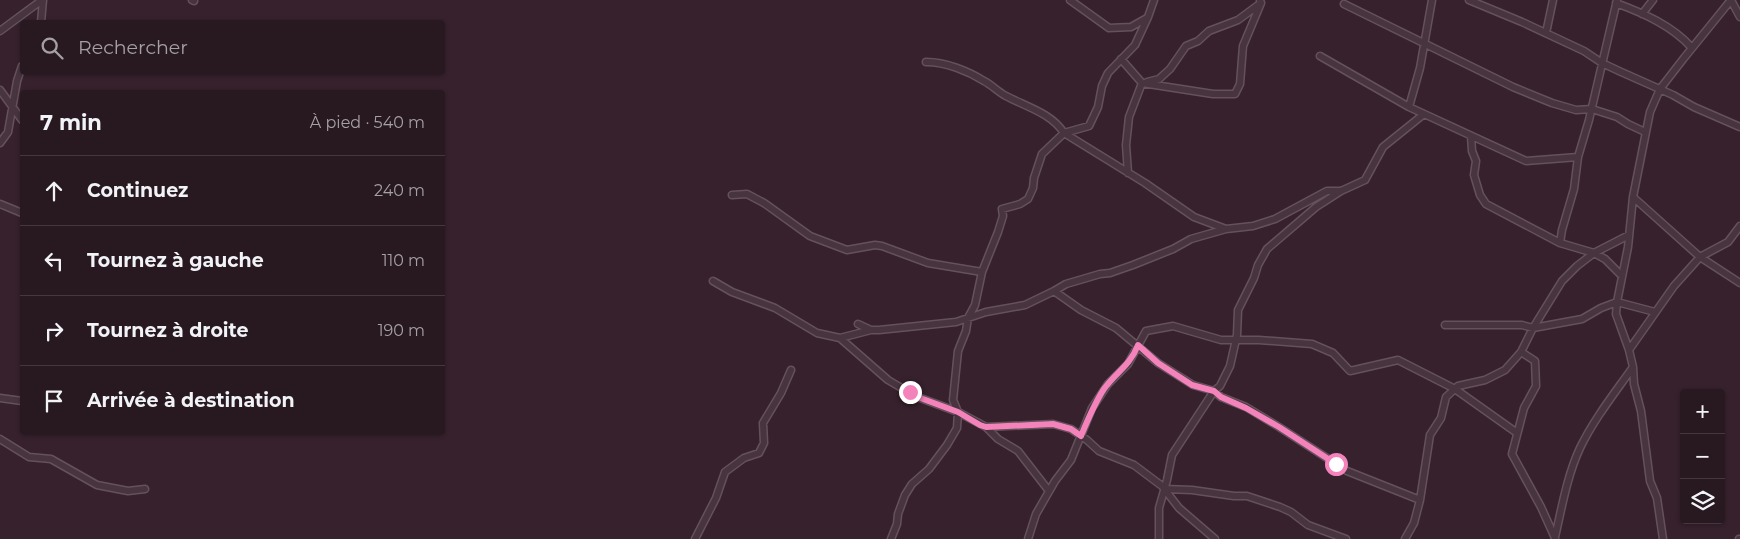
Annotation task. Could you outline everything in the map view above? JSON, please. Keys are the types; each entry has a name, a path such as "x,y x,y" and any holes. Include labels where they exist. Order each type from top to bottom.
{"street":[{"path":"41,20 43,0"},
{"path":"0,31 43,0"},
{"path":"1070,0 1109,28 1131,27 1148,17"},
{"path":"891,539 905,495 912,484 929,469 957,428 958,412 953,400 958,352 966,331 968,318 975,305 982,272 1003,216 1002,209 1020,204 1028,199 1033,188 1034,178 1042,154 1064,133 1089,126 1098,107 1102,86 1108,73 1135,45 1154,0"},
{"path":"1409,107 1432,0"},
{"path":"1469,0 1546,33 1584,51 1602,63 1660,89 1694,107 1740,126"},
{"path":"1546,33 1553,0"},
{"path":"1642,14 1653,0"},
{"path":"1663,539 1657,498 1650,481 1641,411 1634,384 1633,368 1629,350 1616,314 1617,302 1629,235 1633,197 1650,112 1660,89 1731,0 1740,17"},
{"path":"1121,59 1142,84 1213,94 1235,94 1240,84 1243,46 1262,1"},
{"path":"1142,84 1159,79 1170,69 1186,46 1198,41 1209,31 1238,20 1262,1"},
{"path":"1560,244 1562,230 1574,189 1578,157 1592,109 1616,2 1683,37 1692,48"},
{"path":"1344,4 1513,88 1576,110 1592,109 1617,117 1645,132"},
{"path":"1320,56 1409,107 1526,161 1578,157"},
{"path":"926,62 945,64 984,80 1004,95 1039,111 1059,125 1064,133 1194,217 1226,229"},
{"path":"0,143 8,132 20,72"},
{"path":"1128,174 1126,145 1129,117 1142,84"},
{"path":"0,90 20,117"},
{"path":"1159,539 1159,508 1174,450 1214,391 1220,386 1230,366 1236,340 1238,310 1267,249 1312,210 1341,191 1366,180 1383,147 1424,114"},
{"path":"1471,136 1472,151 1476,161 1474,175 1480,195 1486,204 1560,244 1605,259 1622,276"},
{"path":"713,281 732,292 775,308 817,333 840,338 871,330 951,323 986,312 1025,305 1066,284 1110,273 1173,249 1191,238 1226,229 1253,226 1275,219 1327,191 1341,191"},
{"path":"732,195 747,194 764,203 810,236 847,250 882,246 928,263 982,272"},
{"path":"1633,197 1700,257 1740,283"},
{"path":"0,204 20,212"},
{"path":"1629,350 1674,286 1700,257 1728,242 1740,226"},
{"path":"1405,539 1414,523 1420,500 1430,435 1441,418 1446,397 1458,386 1486,380 1505,370 1521,352 1533,328 1562,281 1577,266 1594,254 1629,235"},
{"path":"1054,291 1081,310 1116,328 1158,363 1192,385 1214,391 1221,397 1246,408 1347,471 1420,500"},
{"path":"1445,325 1522,325 1533,328 1582,320 1602,308 1617,302 1655,312"},
{"path":"858,324 871,330"},
{"path":"1028,539 1036,514 1057,478 1071,460 1095,403 1108,384 1128,364 1146,331 1173,326 1212,338 1312,344 1333,353 1350,371 1398,360 1455,389 1517,433"},
{"path":"840,338 888,380 915,396 958,412 980,425 986,427 1053,424 1071,429 1108,455 1134,465 1165,489 1179,508 1215,539"},
{"path":"1521,352 1535,361 1536,386 1524,408 1512,454 1541,507 1555,538"},
{"path":"1555,538 1570,474 1580,448 1601,412 1633,368"},
{"path":"695,539 716,498 725,472 744,458 759,453 764,443 764,423 781,393 791,370"},
{"path":"0,398 20,402"},
{"path":"986,427 998,439 1018,451 1050,491"},
{"path":"0,440 29,457 51,459 97,485 128,491 146,490"},
{"path":"1165,489 1247,496 1280,507 1291,512 1308,525 1346,539"}],"route":[{"path":"910,392 915,396 958,412 986,427 1056,424 1071,429 1081,436 1092,408 1103,390 1128,364 1138,345 1158,363 1192,385 1214,391 1221,397 1246,408 1336,464"}]}
